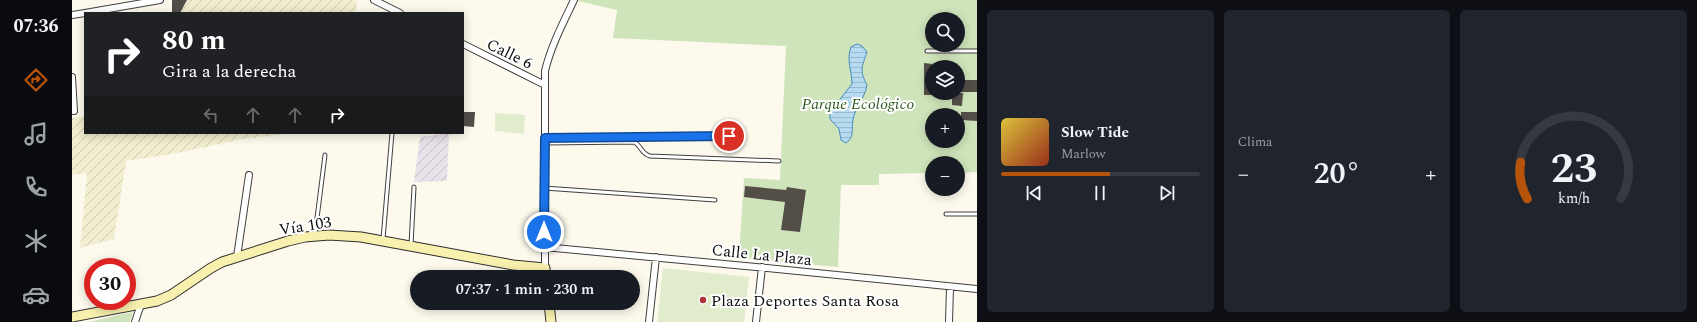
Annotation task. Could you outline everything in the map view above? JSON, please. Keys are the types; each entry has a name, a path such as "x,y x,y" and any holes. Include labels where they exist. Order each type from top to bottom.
{"main road":[{"name":"Vía 103","path":"72,317 157,301 171,295 211,268 238,257 288,241 315,236 342,235 383,241 537,270"},
{"path":"550,310 551,322"}],"street":[{"path":"90,12 145,1 160,0"},
{"path":"374,0 398,12"},
{"path":"546,270 544,247 545,85 549,56 574,0"},
{"path":"72,15 84,13"},
{"name":"Calle 6","path":"464,44 545,85"},
{"path":"72,77 74,111"},
{"path":"238,257 250,175"},
{"name":"Calle La Plaza","path":"544,247 977,289"},
{"path":"649,322 656,257"},
{"path":"756,322 762,267"},
{"path":"949,322 950,287"},
{"path":"135,322 141,304"}],"lane":[{"path":"965,51 977,51"},
{"path":"383,241 392,134"},
{"path":"545,140 729,136"},
{"path":"545,140 634,142 637,143 643,153 650,156 779,160"},
{"path":"315,236 324,155"},
{"path":"411,246 414,187"},
{"path":"544,188 715,200"},
{"path":"946,214 977,214"}],"shaded area":[{"path":"187,0 357,1 356,12 181,12"},
{"path":"84,116 84,134 285,134 243,139 172,154 126,161 114,239 80,248 87,173 72,175 72,118"},
{"path":"449,134 447,181 414,182 420,137"}],"green space":[{"name":"Parque Ecológico","path":"977,0 977,172 965,173 965,156 925,156 925,173 879,174 879,185 841,185 838,267 739,258 744,178 780,180 786,46 613,38 617,10 578,1"},
{"path":"495,113 525,115 524,134 495,131"},
{"name":"Plaza Deportes Santa Rosa","path":"663,268 749,277 744,322 657,322"},
{"path":"133,312 130,322 89,322"}],"water":[{"path":"857,44 862,46 867,52 862,72 867,85 854,115 851,138 846,143 841,140 839,129 830,119 830,112 852,84 849,56 851,47"}],"building":[{"path":"172,0 187,0 181,12 172,12"},
{"path":"924,63 925,95 924,95"},
{"path":"965,80 977,80 977,92 965,92"},
{"path":"952,100 962,100 962,106 952,105"},
{"path":"464,112 475,112 474,127 464,126"},
{"path":"965,112 977,112 977,121 965,120"},
{"path":"745,186 786,190 787,187 806,190 800,232 781,230 785,202 744,197"}],"place":[{"name":"Plaza Deportes Santa Rosa","path":"703,300"}],"route":[{"path":"544,232 545,138 729,136"}]}
